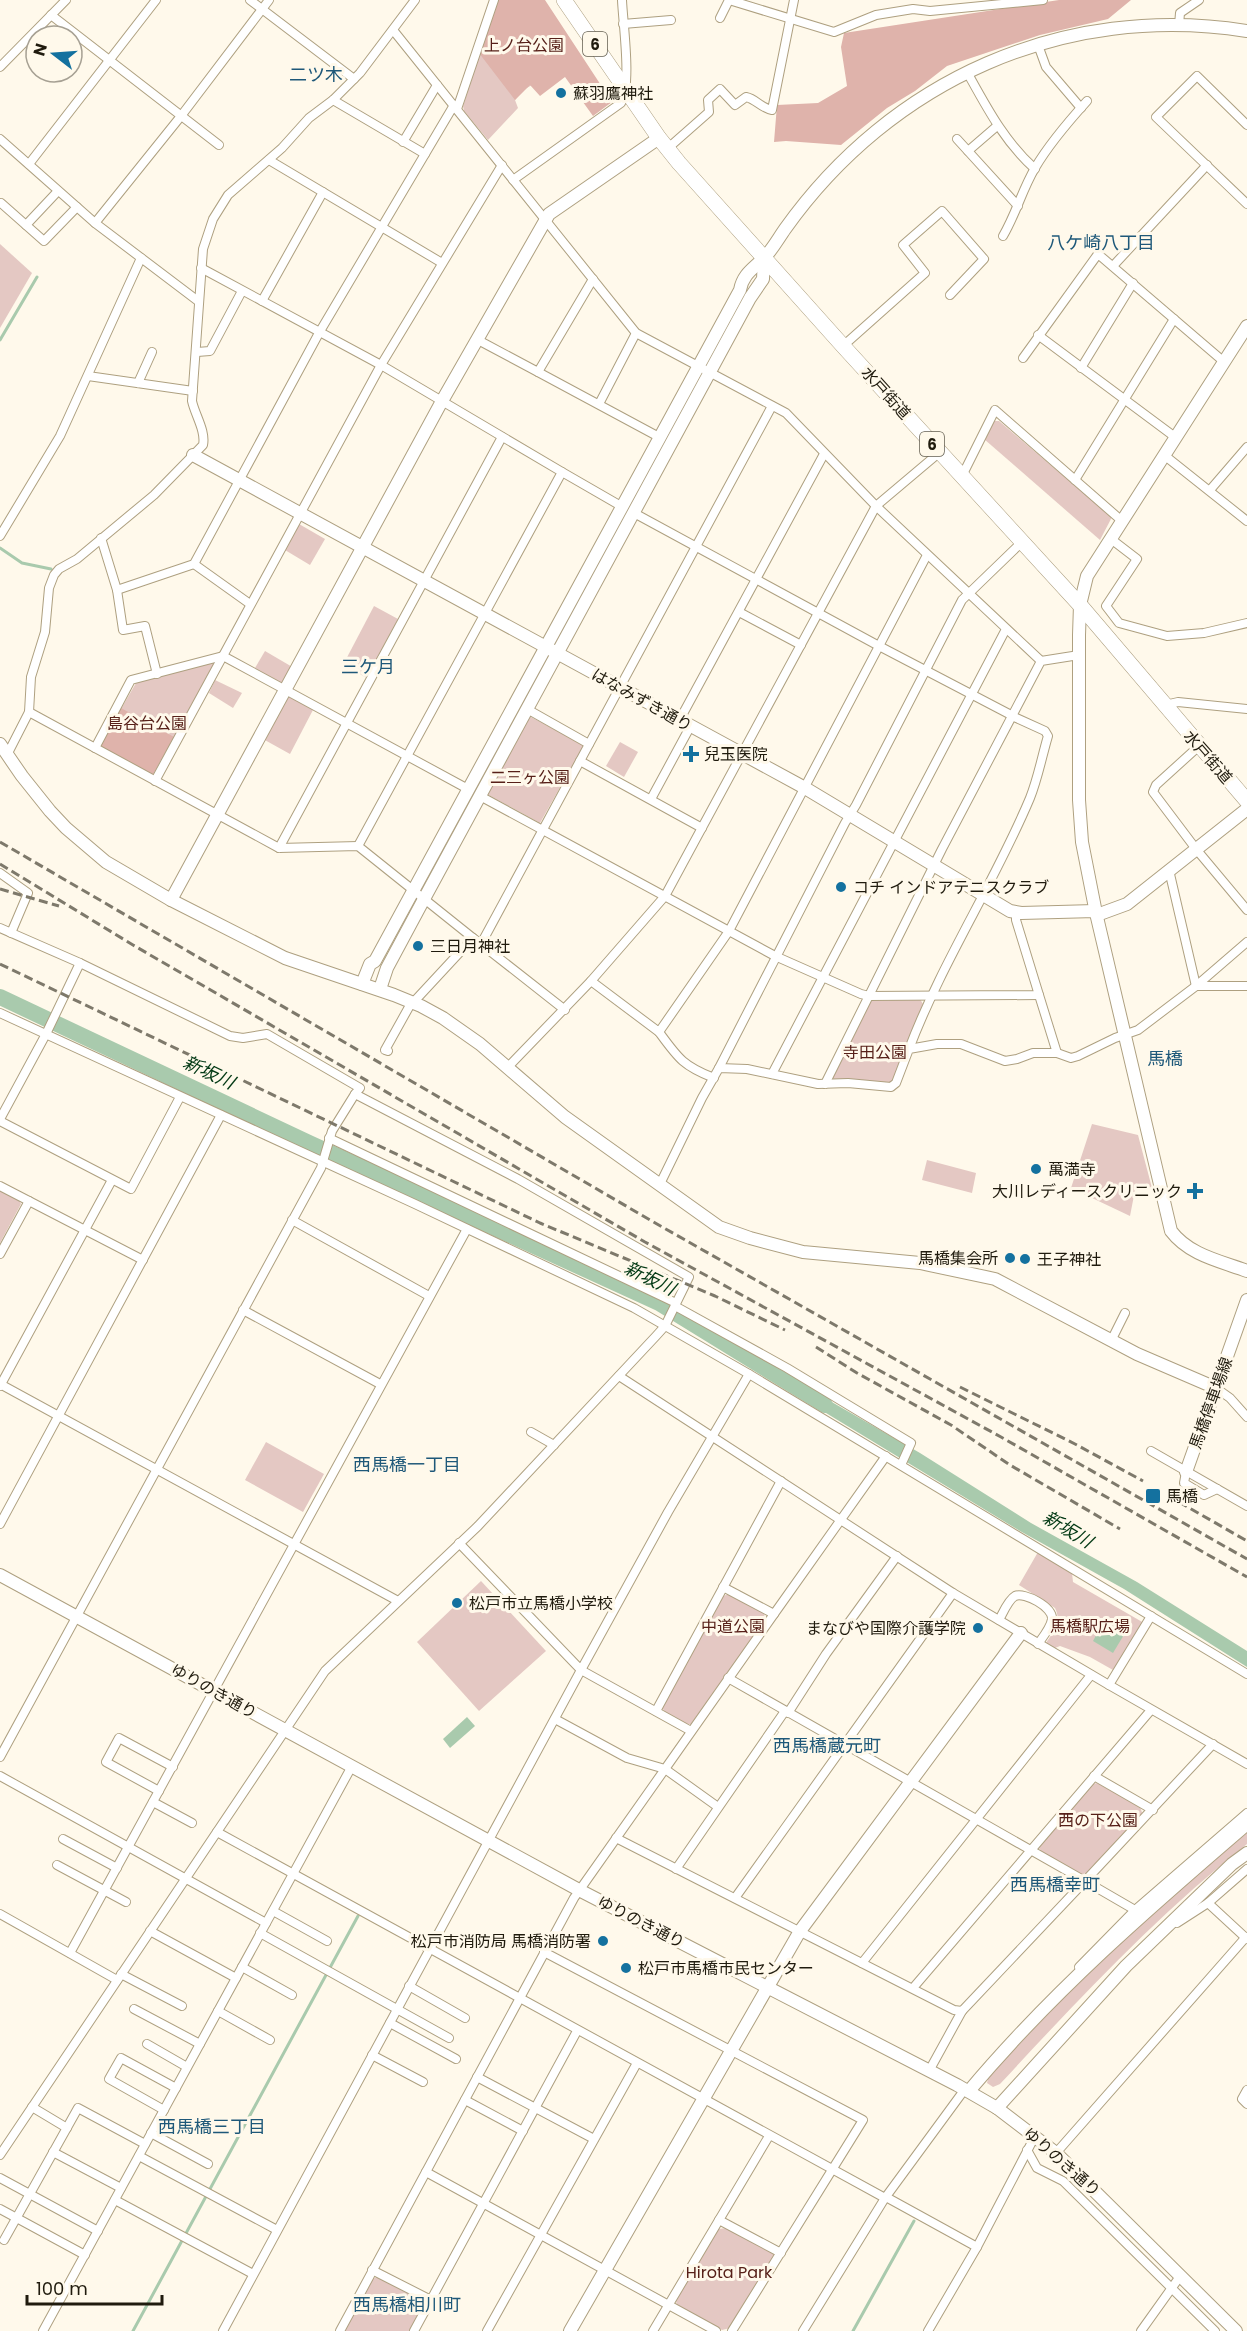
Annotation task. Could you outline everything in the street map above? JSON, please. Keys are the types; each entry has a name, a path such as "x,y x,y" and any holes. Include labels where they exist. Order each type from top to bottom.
{"highway":[{"name":"水戸街道","path":"564,0 663,143 843,346 1080,605 1247,801"}],"street":[{"path":"0,67 66,0"},
{"path":"29,164 156,0"},
{"path":"250,0 354,80"},
{"path":"95,223 181,116 268,0"},
{"path":"416,0 354,80 309,118 269,160 228,195 213,219 203,249 193,391 195,414 204,438 203,445 154,495 77,559 57,570 50,588 45,632 31,676 29,712 3,749 39,798 66,828 106,862 171,900 285,958 414,1002 458,1028 508,1067 565,1117 719,1227 735,1234 803,1252 920,1263 982,1275 1006,1284 1137,1354 1216,1388 1230,1398 1247,1417"},
{"path":"117,590 194,564 319,333 424,154 456,107 494,0"},
{"path":"513,180 625,98 622,0"},
{"path":"720,18 729,0 834,32 876,15 895,11 913,9 930,11 979,3 1043,0"},
{"path":"171,900 442,401 549,214 709,112 708,100 720,89 735,105 746,97 751,98 765,109 772,110 795,0"},
{"path":"1179,25 1180,13 1199,0"},
{"path":"51,15 219,145"},
{"path":"623,24 671,20"},
{"path":"362,984 370,964 375,961 740,290 741,283 751,268 764,258 827,176 857,146 911,105 967,72 1007,55 1074,35 1144,31 1179,25 1247,31"},
{"path":"393,30 636,333 786,413 876,506 1041,661"},
{"path":"1003,236 1035,169 1065,125 1084,105 1046,67 1038,45"},
{"path":"967,72 998,126 1015,150 1035,169"},
{"path":"1247,125 1197,76 1156,117 1247,204"},
{"path":"403,141 437,85"},
{"path":"333,100 424,154"},
{"path":"968,151 998,126"},
{"path":"0,139 95,223 198,301"},
{"path":"957,139 1018,206"},
{"path":"269,160 442,262"},
{"path":"155,781 381,365 502,165"},
{"path":"1113,266 1207,165"},
{"path":"26,225 58,191"},
{"path":"262,301 323,192"},
{"path":"1,203 44,241 77,207"},
{"path":"843,346 925,273 903,245 942,211 984,259 950,295"},
{"path":"1023,358 1098,254 1223,361"},
{"path":"0,535 60,436 141,258"},
{"path":"380,989 387,968 424,899 750,298 763,279 764,258"},
{"path":"201,268 381,365 621,506 879,646 1045,731 1048,736 1030,797 984,895 931,995 894,1086 825,1084 747,1069 719,1068"},
{"path":"538,372 593,279"},
{"path":"1081,368 1133,284"},
{"path":"197,352 210,351 242,291"},
{"path":"1075,480 1174,319"},
{"path":"1247,327 1223,361 1088,576 1080,605 1079,655 1081,823 1085,864 1171,1231 1177,1239 1193,1251 1247,1271"},
{"path":"599,404 636,333"},
{"path":"1038,335 1175,437"},
{"path":"478,340 659,437"},
{"path":"138,383 152,352"},
{"path":"88,376 193,391"},
{"path":"481,944 772,406"},
{"path":"962,476 995,410 1122,521"},
{"path":"279,848 502,437"},
{"path":"1210,490 1247,447"},
{"path":"508,1067 565,1010 665,896 876,506 940,452"},
{"path":"651,799 756,580 825,454"},
{"name":"はなみずき通り","path":"193,455 238,482 805,788 1010,911 1017,913 1095,912 1097,915 1106,913 1126,904 1247,809"},
{"path":"1164,455 1247,520"},
{"path":"358,846 562,472"},
{"path":"621,506 634,513"},
{"path":"101,538 117,590 123,630 145,626 157,674"},
{"path":"1111,539 1137,559 1106,606 1119,623 1167,636 1204,633 1247,623"},
{"path":"660,1184 775,956 962,600 1022,542"},
{"path":"659,1032 729,931 927,555"},
{"path":"194,564 250,604"},
{"path":"740,612 801,645"},
{"path":"772,1074 1006,629"},
{"path":"1041,661 1079,655"},
{"path":"95,748 131,680 223,656 468,789"},
{"path":"825,1084 1041,661"},
{"path":"1164,705 1178,702 1247,709"},
{"path":"527,710 589,744"},
{"path":"29,712 279,848 358,846 565,1010"},
{"path":"1199,746 1156,785 1153,792 1196,849 1247,910"},
{"path":"580,760 702,828"},
{"path":"480,796 775,956 869,996 1039,995"},
{"path":"1169,870 1196,986"},
{"path":"0,873 28,893 11,933"},
{"path":"1017,913 1016,920 1057,1053"},
{"path":"0,928 80,963 230,1036 243,1038 267,1034 360,1088 338,1118 322,1161 292,1220 0,1757"},
{"path":"388,1051 385,1050 414,1002 473,938"},
{"path":"909,1049 937,1044 961,1044 1005,1061 1033,1053 1057,1053 1071,1058 1138,1030 1196,986 1247,942"},
{"path":"80,963 46,1034 0,1120 131,1189 180,1097"},
{"path":"591,981 659,1032 681,1062 693,1070 714,1078"},
{"path":"1196,986 1247,986"},
{"path":"0,1013 119,1066 180,1097 322,1161 666,1324 1246,1672"},
{"path":"0,2153 328,1667 459,1543 619,1376 666,1324 689,1277 518,1179 356,1094"},
{"path":"0,1524 221,1115"},
{"path":"329,1138 676,1304 911,1443 901,1465"},
{"path":"112,1180 0,1385 60,1415 398,1601"},
{"path":"0,1186 143,1260"},
{"path":"0,1254 29,1201"},
{"path":"292,1220 429,1296"},
{"path":"70,1953 467,1229"},
{"name":"馬橋停車場線","path":"1186,1472 1247,1300"},
{"path":"243,1310 380,1384"},
{"path":"1111,1341 1125,1313"},
{"path":"223,2331 581,1670 668,1512 749,1374"},
{"path":"619,1376 953,1593 1247,1764"},
{"path":"531,1432 554,1445"},
{"path":"1151,1451 1247,1506"},
{"path":"340,2331 579,1890 886,1456"},
{"path":"656,1711 781,1481"},
{"path":"0,1503 9,1507"},
{"path":"459,1543 581,1670 691,1731"},
{"path":"675,1869 897,1556"},
{"name":"ゆりのき通り","path":"0,1575 579,1890 967,2090 997,2108 1056,2153 1236,2331"},
{"path":"723,1587 774,1614"},
{"path":"735,1898 953,1593"},
{"path":"999,1620 1016,1596 1026,1596 1048,1609 1051,1613 1051,1622 1038,1644"},
{"path":"1109,1685 1151,1616"},
{"path":"570,2331 800,1931 1021,1633"},
{"path":"862,1963 1091,1675"},
{"path":"728,1678 1135,1910"},
{"path":"913,1988 1151,1710"},
{"path":"555,1719 627,1758 664,1769 718,1807"},
{"path":"159,1791 106,1762 119,1738 173,1767"},
{"path":"929,2071 962,2011 1213,1744"},
{"path":"43,2331 352,1766"},
{"path":"0,1776 266,1923"},
{"path":"1094,1776 1153,1810"},
{"path":"153,1802 192,1822"},
{"path":"803,2331 886,2198 967,2090 1091,1953 1135,1910 1247,1813"},
{"path":"1055,1995 1155,1903 1247,1824"},
{"path":"217,1832 769,2136 976,2247"},
{"path":"616,1838 954,2010 962,2011"},
{"path":"63,1839 117,1868"},
{"path":"997,2108 1156,1936 1232,1864 1247,1853"},
{"path":"57,1865 126,1902"},
{"path":"1156,1936 1208,1903 1247,1869"},
{"path":"1056,2153 1246,1938 1208,1903"},
{"path":"273,1911 327,1941"},
{"path":"0,1914 70,1953 182,2006"},
{"path":"150,1931 236,1978"},
{"path":"261,1933 449,2038"},
{"path":"544,1952 863,2120 732,2331"},
{"path":"242,1967 292,1995"},
{"path":"409,1986 465,2018"},
{"path":"134,2009 200,2044"},
{"path":"218,2011 270,2040"},
{"path":"390,2023 456,2059"},
{"path":"414,2331 577,2031"},
{"path":"147,2044 187,2067"},
{"path":"372,2055 423,2082"},
{"path":"164,2110 109,2079 121,2058 176,2088"},
{"path":"488,2331 637,2063"},
{"path":"477,2077 594,2139"},
{"path":"1247,2090 1242,2100 1247,2104"},
{"path":"465,2100 523,2131"},
{"path":"32,2107 67,2128"},
{"path":"4,2240 78,2108 145,2144"},
{"path":"151,2133 208,2164"},
{"path":"653,2331 769,2136"},
{"path":"928,2331 1035,2136"},
{"path":"1027,2150 1037,2168 1063,2181 1215,2331"},
{"path":"53,2152 121,2188"},
{"path":"139,2156 277,2230"},
{"path":"426,2172 716,2331"},
{"path":"0,2178 98,2230"},
{"path":"115,2200 253,2274"},
{"path":"0,2209 85,2255"},
{"path":"719,2220 781,2253"},
{"path":"372,2270 431,2301"},
{"path":"1141,2331 1181,2275"}],"green space":[{"name":"上ノ台公園","path":"498,0 545,0 612,102 593,116 565,77 540,96 530,85 515,100 479,53"},
{"path":"1059,0 1131,0 1108,19 1040,35 947,66 915,91 887,108 841,145 774,142 777,105 818,103 847,86 841,47 844,33"},
{"path":"483,45 534,84 523,90 515,100 518,108 488,140 464,111 463,106"},
{"path":"0,244 32,273 0,328"},
{"path":"993,421 999,421 1112,517 1100,540 984,439"},
{"path":"299,524 325,539 310,565 285,550"},
{"path":"374,606 398,619 367,678 343,665"},
{"path":"265,651 294,668 284,686 255,668"},
{"name":"島谷台公園","path":"218,661 152,776 99,747 136,683"},
{"path":"215,680 242,693 233,708 209,693"},
{"path":"287,693 314,708 290,754 263,739"},
{"path":"121,708 174,737 152,776 99,747"},
{"name":"二三ヶ公園","path":"529,716 584,745 540,823 485,793"},
{"path":"620,742 638,752 624,777 606,766"},
{"name":"寺田公園","path":"920,999 923,1004 891,1084 834,1081 832,1078 870,1001"},
{"path":"162,1077 206,1097 203,1103 159,1083"},
{"path":"1092,1124 1138,1135 1152,1188 1136,1185 1130,1216 1071,1188"},
{"path":"927,1160 976,1173 972,1193 922,1180"},
{"path":"0,1190 19,1200 21,1204 0,1243"},
{"path":"266,1442 324,1474 303,1512 245,1480"},
{"name":"馬橋駅広場","path":"1038,1552 1072,1573 1073,1582 1144,1623 1117,1669 1113,1670 1090,1657 1060,1646 1055,1648 1046,1643 1057,1622 1055,1608 1019,1585"},
{"path":"481,1581 546,1651 479,1711 417,1642"},
{"name":"中道公園","path":"726,1595 764,1613 765,1620 691,1724 683,1723 670,1716 662,1707 723,1596"},
{"name":"西の下公園","path":"1097,1783 1140,1807 1143,1815 1088,1872 1081,1875 1039,1848 1093,1784"},
{"path":"1247,1831 1247,1844 1149,1929 1000,2084 993,2087 987,2083 989,2075 1021,2040 1125,1936"},
{"name":"Hirota Park","path":"727,2228 774,2256 730,2328 722,2330 677,2306 676,2301 718,2229"},
{"path":"378,2277 421,2299 423,2306 410,2331 344,2331 372,2279"}],"shaded area":[{"path":"811,1390 920,1453 1031,1523 1137,1582 1247,1651 1247,1667 1124,1589 1020,1531 803,1399"},
{"path":"1104,1621 1125,1633 1113,1653 1093,1641"},
{"path":"467,1717 475,1726 450,1748 443,1739"}],"waterway":[{"path":"0,340 37,277"},
{"path":"0,548 22,563 51,569"},
{"name":"新坂川","path":"0,997 309,1143 659,1303 825,1405"},
{"path":"133,2331 358,1916"},
{"path":"853,2331 914,2221"}],"railway":[{"path":"0,842 657,1224 1247,1559"},
{"path":"0,864 133,945 645,1242 1001,1437 1247,1577"},
{"path":"0,889 59,906"},
{"path":"0,964 540,1223 715,1296 785,1330"},
{"path":"816,1347 857,1373 951,1425 1010,1465 1120,1529"},
{"path":"960,1387 1075,1444 1143,1481"},
{"path":"1179,1502 1247,1541"}],"place":[{"name":"蘇羽鷹神社","path":"561,93"},
{"name":"兒玉医院","path":"691,754"},
{"name":"コチ インドアテニスクラブ","path":"841,887"},
{"name":"三日月神社","path":"418,946"},
{"name":"萬満寺","path":"1036,1169"},
{"name":"大川レディースクリニック","path":"1195,1191"},
{"name":"馬橋集会所","path":"1010,1258"},
{"name":"王子神社","path":"1025,1259"},
{"name":"馬橋","path":"1153,1496"},
{"name":"松戸市立馬橋小学校","path":"457,1603"},
{"name":"まなびや国際介護学院","path":"978,1628"},
{"name":"松戸市消防局 馬橋消防署","path":"603,1941"},
{"name":"松戸市馬橋市民センター","path":"626,1968"}],"district":[{"name":"二ツ木","path":"316,74"},
{"name":"八ケ崎八丁目","path":"1101,242"},
{"name":"三ケ月","path":"368,666"},
{"name":"馬橋","path":"1165,1058"},
{"name":"西馬橋一丁目","path":"407,1464"},
{"name":"西馬橋蔵元町","path":"827,1745"},
{"name":"西馬橋幸町","path":"1055,1884"},
{"name":"西馬橋三丁目","path":"212,2126"},
{"name":"西馬橋相川町","path":"407,2304"}]}
